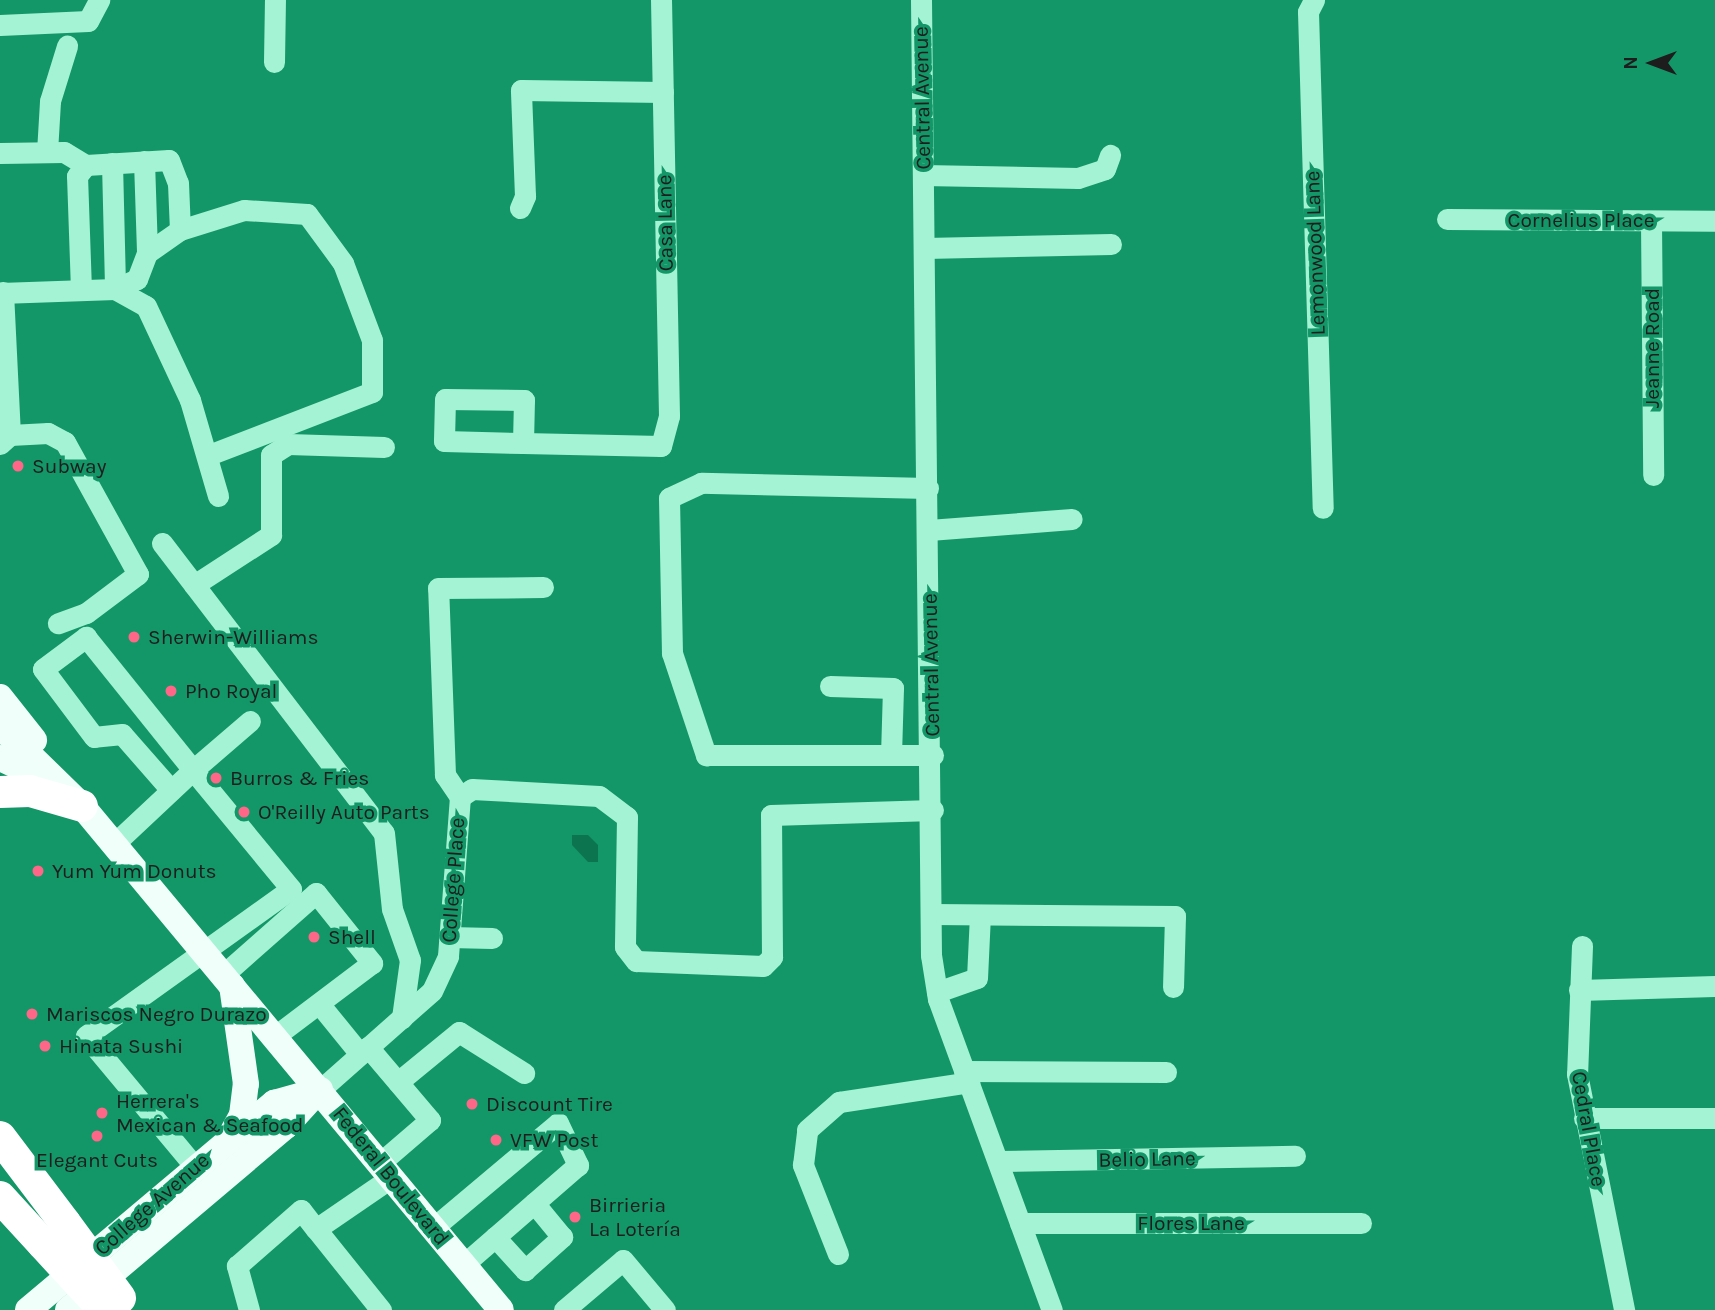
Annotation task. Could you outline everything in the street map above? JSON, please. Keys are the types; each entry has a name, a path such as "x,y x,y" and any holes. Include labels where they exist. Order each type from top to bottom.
{"highway":[{"path":"0,792 72,797"},
{"path":"0,1137 54,1233 117,1306"},
{"path":"0,1197 54,1233"}],"main road":[{"path":"0,697 72,797"},
{"name":"Federal Boulevard","path":"0,726 72,797 114,844 501,1310"},
{"name":"Federal Boulevard","path":"0,758 72,797"},
{"path":"228,980 246,1084 242,1115 230,1137"},
{"name":"College Avenue","path":"28,1310 230,1137 274,1103 320,1090"},
{"name":"College Avenue","path":"68,1310 286,1126 320,1090"}],"street":[{"path":"0,25 88,21 99,0"},
{"path":"274,62 275,0"},
{"name":"Casa Lane","path":"523,443 661,446 669,415 661,0"},
{"name":"Central Avenue","path":"921,0 933,755 932,914 937,992 1052,1310"},
{"name":"Lemonwood Lane","path":"1314,0 1308,12 1323,508"},
{"path":"47,152 50,101 67,46"},
{"path":"520,208 525,196 522,90 663,92"},
{"path":"0,153 64,152 86,164 169,159 178,183 180,230"},
{"path":"923,175 1079,178 1105,169 1110,155"},
{"path":"58,623 86,613 138,574 65,442 48,433 5,440 2,293 115,289 137,279 147,253 144,161"},
{"path":"112,163 115,289"},
{"path":"81,290 77,176 86,164"},
{"path":"147,253 180,230 244,210 307,214 343,263 372,340 372,392 211,454"},
{"name":"Cornelius Place","path":"1447,219 1715,221"},
{"name":"Jeanne Road","path":"1651,221 1653,475"},
{"path":"925,247 1111,244"},
{"path":"115,289 146,306 211,454 218,496"},
{"path":"194,585 271,535 271,455 288,444 384,447"},
{"path":"928,488 701,483 668,498 672,653 706,755 933,755"},
{"path":"929,530 1072,519"},
{"path":"162,543 384,833 393,909 410,960 402,1017"},
{"path":"460,797 444,775 438,588 543,587"},
{"path":"171,790 122,734 94,737 43,669 86,638 291,889 205,954 86,1036 195,1167"},
{"path":"830,686 893,688 891,755"},
{"path":"114,844 250,721"},
{"name":"College Place","path":"320,1090 432,991 449,937 460,797 472,789 599,796 627,817 625,947 636,961 751,965 772,957 771,816 933,810"},
{"path":"228,980 316,893 372,963 321,1006 275,1036"},
{"path":"932,914 1175,916 1172,987"},
{"path":"937,992 978,978 980,915"},
{"path":"449,937 492,937"},
{"name":"Cedral Place","path":"1582,946 1579,990 1584,1118 1624,1310"},
{"path":"1579,990 1715,986"},
{"path":"316,1229 386,1170 430,1120 398,1082 321,1006"},
{"path":"398,1082 459,1032 524,1073"},
{"path":"838,1254 803,1165 807,1130 839,1102 966,1076 1166,1072"},
{"path":"1584,1118 1715,1118"},
{"path":"433,1228 558,1124 578,1165 463,1265"},
{"name":"Belio Lane","path":"998,1161 1295,1156"},
{"path":"495,1237 525,1270 562,1237 534,1203"},
{"path":"249,1310 237,1266 301,1210 381,1310"},
{"name":"Flores Lane","path":"1020,1223 1361,1223"},
{"path":"564,1310 623,1259 665,1310"}],"shaded area":[{"path":"572,835 588,835 598,845 598,862 588,862 572,845"}],"place":[{"name":"Subway","path":"18,466"},
{"name":"Sherwin-Williams","path":"134,637"},
{"name":"Pho Royal","path":"171,691"},
{"name":"Burros & Fries","path":"216,778"},
{"name":"O'Reilly Auto Parts","path":"244,812"},
{"name":"Yum Yum Donuts","path":"38,871"},
{"name":"Shell","path":"314,937"},
{"name":"Mariscos Negro Durazo","path":"32,1014"},
{"name":"Hinata Sushi","path":"45,1046"},
{"name":"Discount Tire","path":"472,1104"},
{"name":"Herrera's Mexican & Seafood","path":"102,1113"},
{"name":"Elegant Cuts","path":"97,1136"},
{"name":"VFW Post","path":"496,1140"},
{"name":"Birrieria La Lotería","path":"575,1217"}]}
